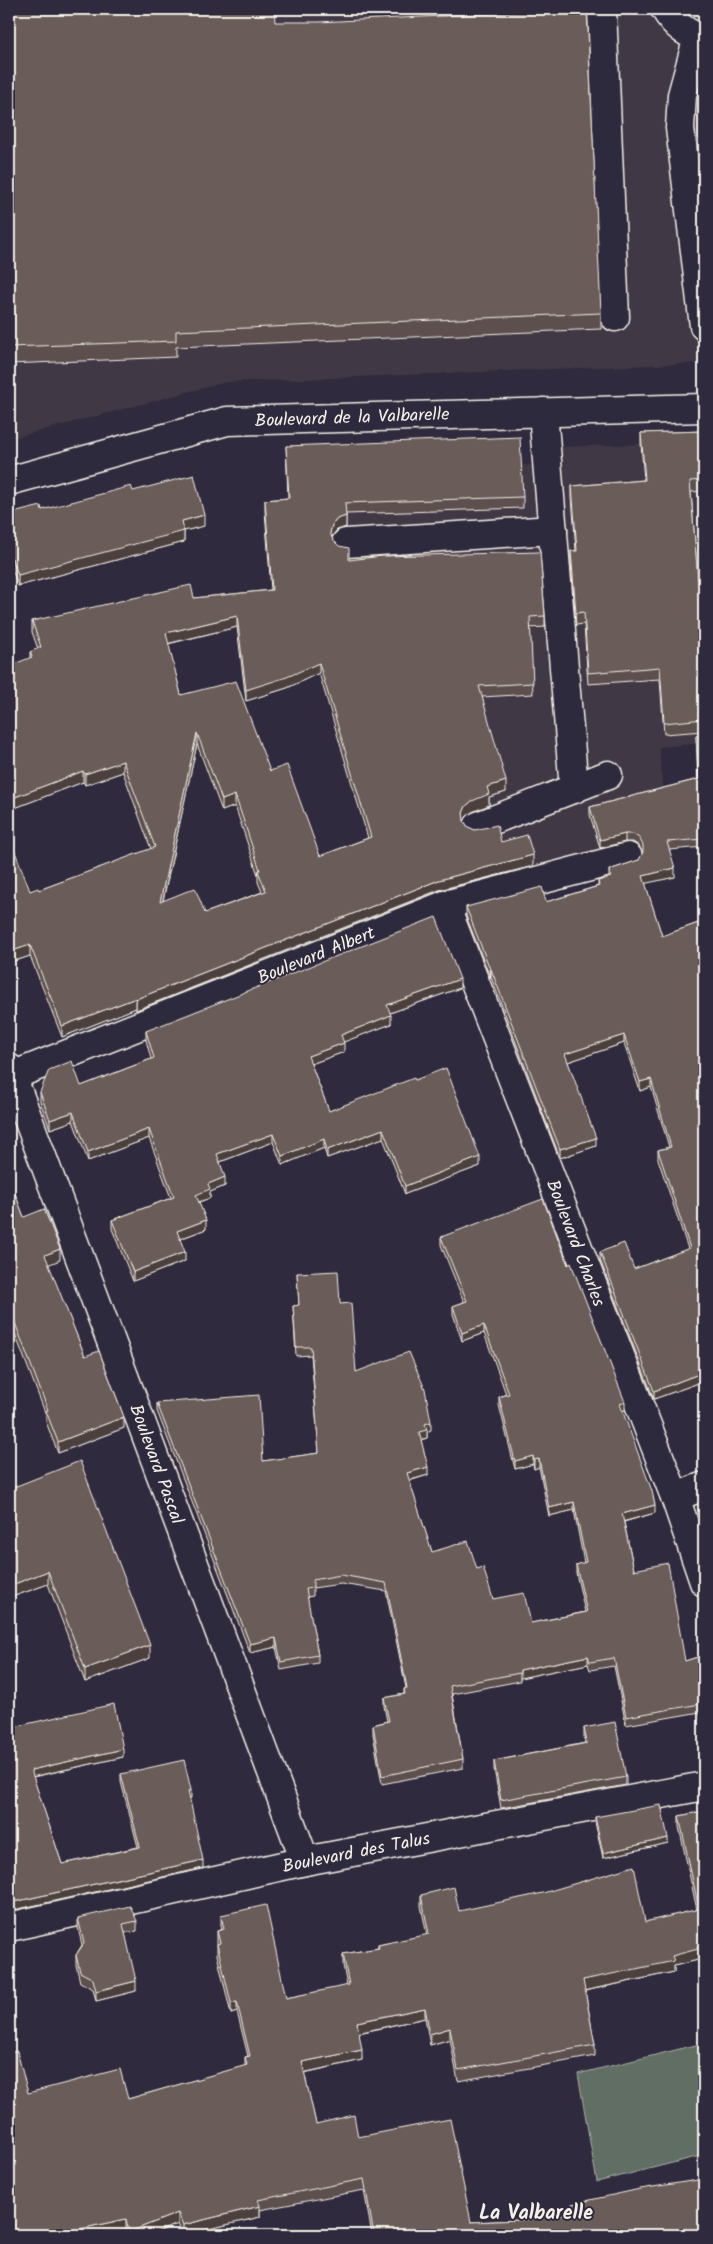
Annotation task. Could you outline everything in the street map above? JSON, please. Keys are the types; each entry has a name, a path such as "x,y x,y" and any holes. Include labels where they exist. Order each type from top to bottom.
{"street":[{"path":"602,9 616,317"},
{"path":"664,9 671,20 683,31 701,38 682,95 680,128 704,326"},
{"name":"Boulevard de la Valbarelle","path":"9,482 227,421 704,408"},
{"path":"543,412 574,789"},
{"path":"346,543 553,530"},
{"path":"478,826 608,776"},
{"name":"Boulevard Albert","path":"10,1072 445,905 628,858"},
{"name":"Boulevard Charles","path":"445,905 674,1497 704,1582"},
{"name":"Boulevard Pascal","path":"10,1072 305,1861"},
{"path":"674,1497 704,1486"},
{"name":"Boulevard des Talus","path":"9,1927 305,1861 704,1786"}],"shaded area":[{"path":"9,9 704,9 704,363 226,382 9,439"},
{"path":"704,442 704,743 659,747 667,828 390,913 343,754 304,456 548,466 558,447"}],"green space":[{"path":"704,2043 704,2155 597,2182 578,2074"}],"building":[{"path":"9,9 274,9 275,22 318,22 587,9 601,313 176,331 176,341 9,347"},
{"path":"704,431 704,480 690,481 698,580 704,580 704,719 664,723 660,667 588,673 584,612 576,613 571,551 577,551 572,486 645,480 641,433"},
{"path":"520,437 523,497 345,503 346,516 337,519 332,525 330,533 333,540 339,546 349,548 349,560 383,556 540,552 545,616 530,617 533,683 479,686 506,781 487,787 489,794 472,801 466,806 463,813 464,821 468,827 475,830 497,825 501,842 527,835 533,855 439,880 136,999 62,1026 30,945 9,952 9,836 30,891 38,888 39,890 155,847 123,761 85,774 83,771 10,799 12,805 9,806 9,666 32,657 30,652 41,647 32,621 191,585 194,598 272,590 265,500 289,498 286,446","holes":["237,616 246,690 287,677 319,663 371,837 320,856 287,765 270,771 236,681 181,695 166,633","197,733 222,800 235,795 266,891 205,913 195,888 160,902"]},
{"path":"194,475 204,515 182,521 184,531 18,575 12,558 9,560 9,514 41,506 42,510 131,486 133,491"},
{"path":"696,736 704,736 704,839 667,842 675,868 643,876 662,936 704,921 704,1372 654,1391 600,1252 624,1243 634,1269 690,1248 658,1150 671,1147 651,1079 640,1082 624,1035 565,1054 596,1138 560,1149 466,907 542,887 546,902 599,886 598,881 611,877 609,870 639,860 643,852 643,845 639,838 633,834 600,840 590,807 699,779"},
{"path":"436,917 460,979 387,1005 391,1015 341,1035 344,1043 308,1056 329,1111 414,1078 415,1080 446,1068 480,1157 405,1186 383,1129 327,1150 324,1139 282,1156 273,1134 217,1154 225,1177 208,1184 210,1189 196,1195 206,1220 177,1231 185,1252 133,1272 112,1220 174,1197 149,1129 88,1152 73,1112 50,1120 40,1092 49,1070 72,1061 81,1086 154,1058 146,1031"},
{"path":"9,1178 24,1217 44,1209 60,1249 45,1255 85,1356 99,1351 124,1417 58,1442 46,1411 48,1410 9,1307"},
{"path":"543,1199 568,1265 571,1263 625,1402 620,1404 652,1491 655,1505 622,1514 634,1570 668,1563 685,1661 704,1655 704,1728 700,1704 626,1717 614,1658 590,1662 588,1656 520,1670 520,1673 450,1686 463,1759 382,1776 373,1725 389,1721 384,1698 405,1694 404,1689 407,1688 386,1583 341,1575 313,1580 313,1588 306,1589 318,1655 281,1662 276,1638 250,1644 157,1403 259,1395 263,1461 319,1453 311,1347 296,1347 293,1306 299,1305 297,1273 338,1271 340,1304 351,1303 356,1372 409,1352 425,1389 431,1422 425,1424 427,1430 419,1432 428,1467 407,1473 432,1552 468,1541 477,1569 483,1567 493,1599 524,1593 531,1623 587,1612 576,1565 586,1562 574,1502 549,1508 539,1459 534,1460 533,1456 515,1461 499,1397 509,1394 484,1325 462,1333 453,1306 467,1301 441,1237"},
{"path":"80,1461 150,1645 85,1669 48,1571 9,1586 9,1489"},
{"path":"114,1704 123,1749 31,1770 62,1864 140,1847 121,1774 184,1760 191,1790 188,1791 203,1860 9,1903 9,1728"},
{"path":"615,1722 626,1777 501,1800 494,1761 587,1743 584,1728"},
{"path":"661,1805 668,1838 603,1853 595,1817"},
{"path":"704,1811 704,1944 697,1946 698,1949 672,1956 674,1961 583,1980 595,2045 458,2070 450,2028 430,2034 425,2008 357,2022 362,2050 302,2062 316,2124 354,2115 358,2137 450,2119 471,2222 520,2220 573,2214 572,2204 640,2189 704,2179 704,2231 679,2235 672,2235 671,2231 637,2235 463,2235 462,2230 430,2235 374,2235 364,2179 258,2200 260,2206 183,2225 178,2213 129,2232 126,2219 52,2235 9,2235 9,2053 17,2051 28,2093 120,2069 128,2099 247,2065 245,2057 250,2056 237,2002 231,2003 217,1944 220,1943 217,1931 224,1929 221,1915 266,1905 286,1998 349,1985 343,1954 379,1948 378,1945 429,1934 421,1895 454,1887 459,1911 543,1893 634,1866 645,1922 699,1909 679,1816"},
{"path":"130,1906 137,1921 123,1924 136,1981 96,1991 93,1979 80,1972 76,1955 84,1943 78,1918"}],"district":[{"name":"La Valbarelle","path":"536,2212"}]}
